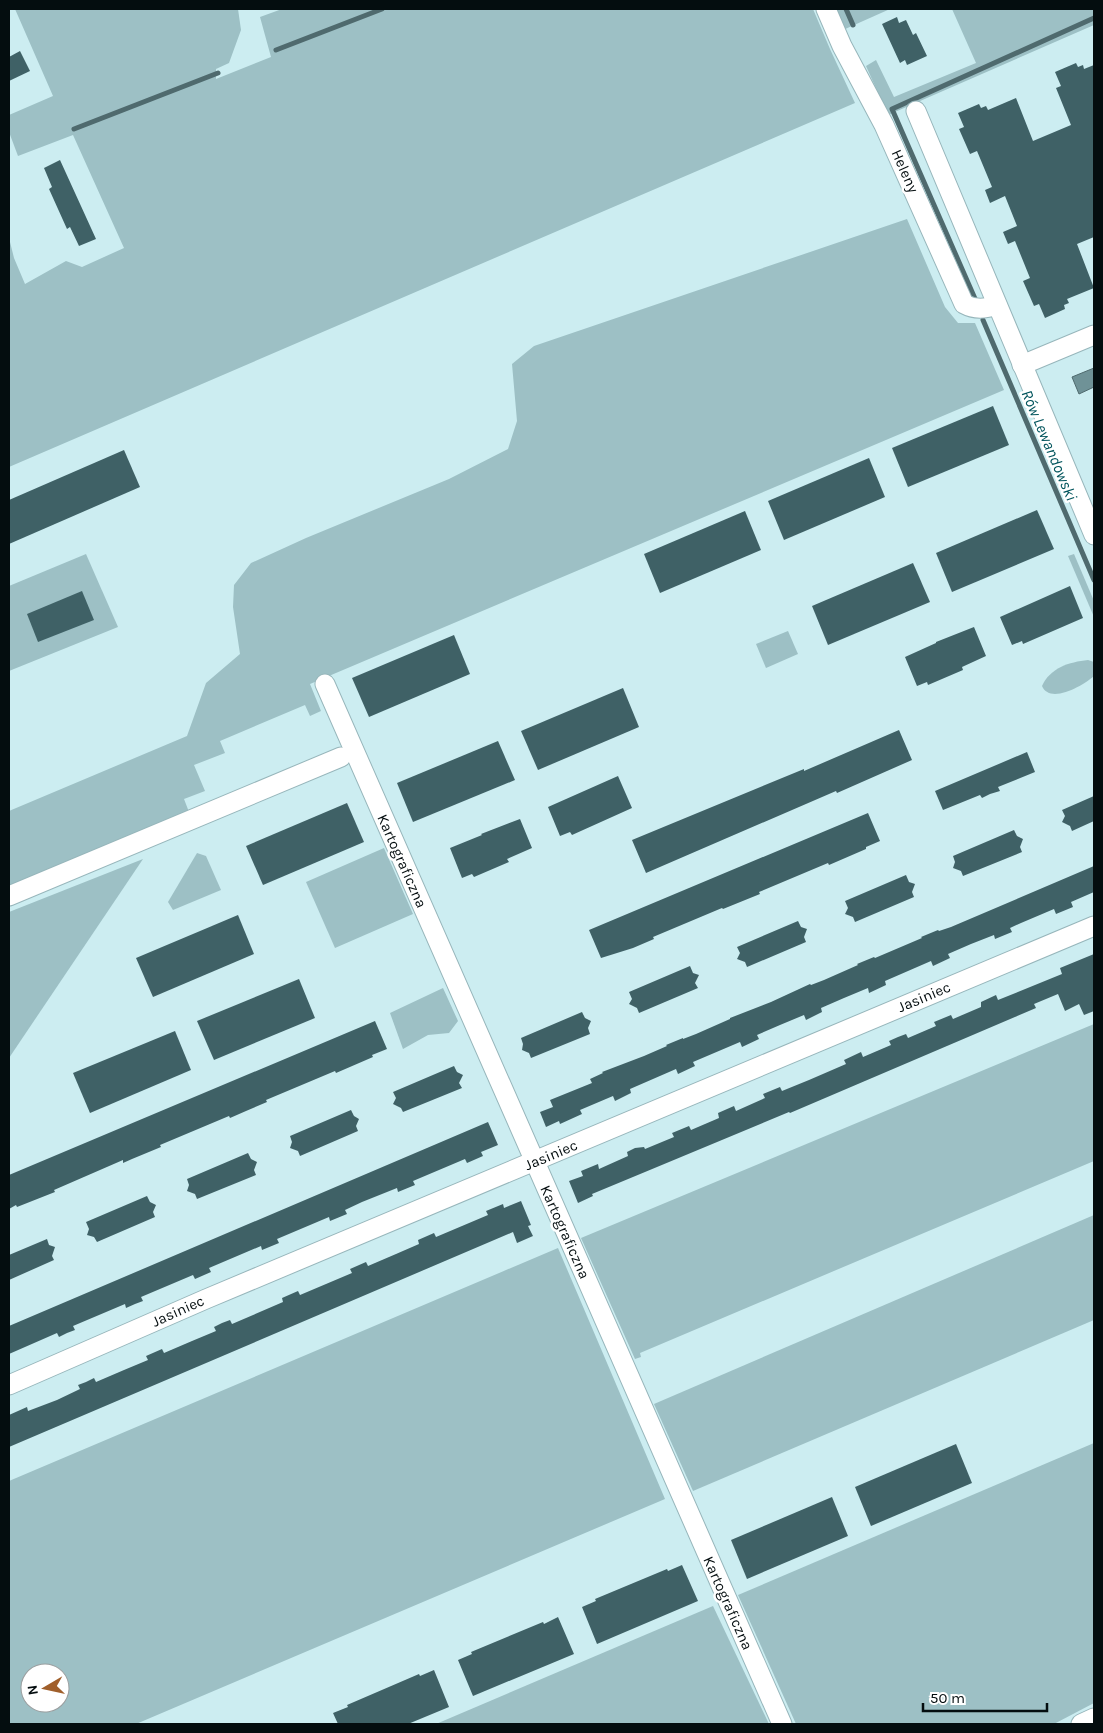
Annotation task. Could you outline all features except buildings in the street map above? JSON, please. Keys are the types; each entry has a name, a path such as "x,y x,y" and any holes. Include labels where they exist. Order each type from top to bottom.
{"street":[{"name":"Heleny","path":"826,9 842,46 884,125 964,304 972,309 997,305"},
{"path":"916,111 1094,534"},
{"path":"1022,365 1094,335"},
{"name":"Kartograficzna","path":"325,684 782,1724"},
{"path":"9,896 341,757"},
{"name":"Jasiniec","path":"9,1385 206,1299 1094,926"},
{"path":"1081,1724 1094,1718"}],"shaded area":[{"path":"15,9 238,9 241,30 229,63 216,69 216,79 271,57 260,17 282,9 813,9 855,103 9,467 9,238 14,258 25,284 66,261 82,267 124,248 73,135 18,156 9,132 9,115 53,96"},
{"path":"833,9 890,9 843,30"},
{"path":"952,9 1094,9 1094,25 888,115 866,66 876,60 894,97 976,63"},
{"path":"907,219 945,307 958,323 975,323 1004,390 310,684 321,711 310,716 305,705 220,741 225,753 194,765 205,791 184,799 189,812 9,887 9,811 187,736 206,683 240,654 233,607 234,585 251,563 306,538 449,479 508,449 517,421 512,364 534,346"},
{"path":"1094,368 1094,387 1079,394 1072,377"},
{"path":"86,554 118,627 9,671 9,586"},
{"path":"1074,554 1094,601 1094,617 1068,556"},
{"path":"788,631 798,654 766,668 756,644"},
{"path":"1088,660 1094,662 1094,676 1083,684 1059,694 1052,694 1042,686 1055,670 1074,662"},
{"path":"384,848 413,914 335,948 306,882"},
{"path":"197,853 206,856 221,890 173,910 168,902"},
{"path":"143,859 9,1058 9,912"},
{"path":"443,988 458,1021 449,1033 428,1035 403,1049 390,1013"},
{"path":"1094,1024 1094,1161 640,1353 641,1357 635,1359 581,1238"},
{"path":"1094,1215 1094,1320 693,1491 654,1404"},
{"path":"558,1248 665,1499 136,1724 9,1724 9,1481"},
{"path":"1094,1443 1094,1703 1054,1724 796,1724 738,1595"},
{"path":"713,1606 769,1724 436,1724"}],"waterway":[{"path":"276,50 382,9"},
{"name":"Rów Lewandowski","path":"846,9 853,25"},
{"path":"976,301 892,109 1094,18"},
{"path":"74,129 218,73"},
{"name":"Rów Lewandowski","path":"983,320 1094,580"}]}
